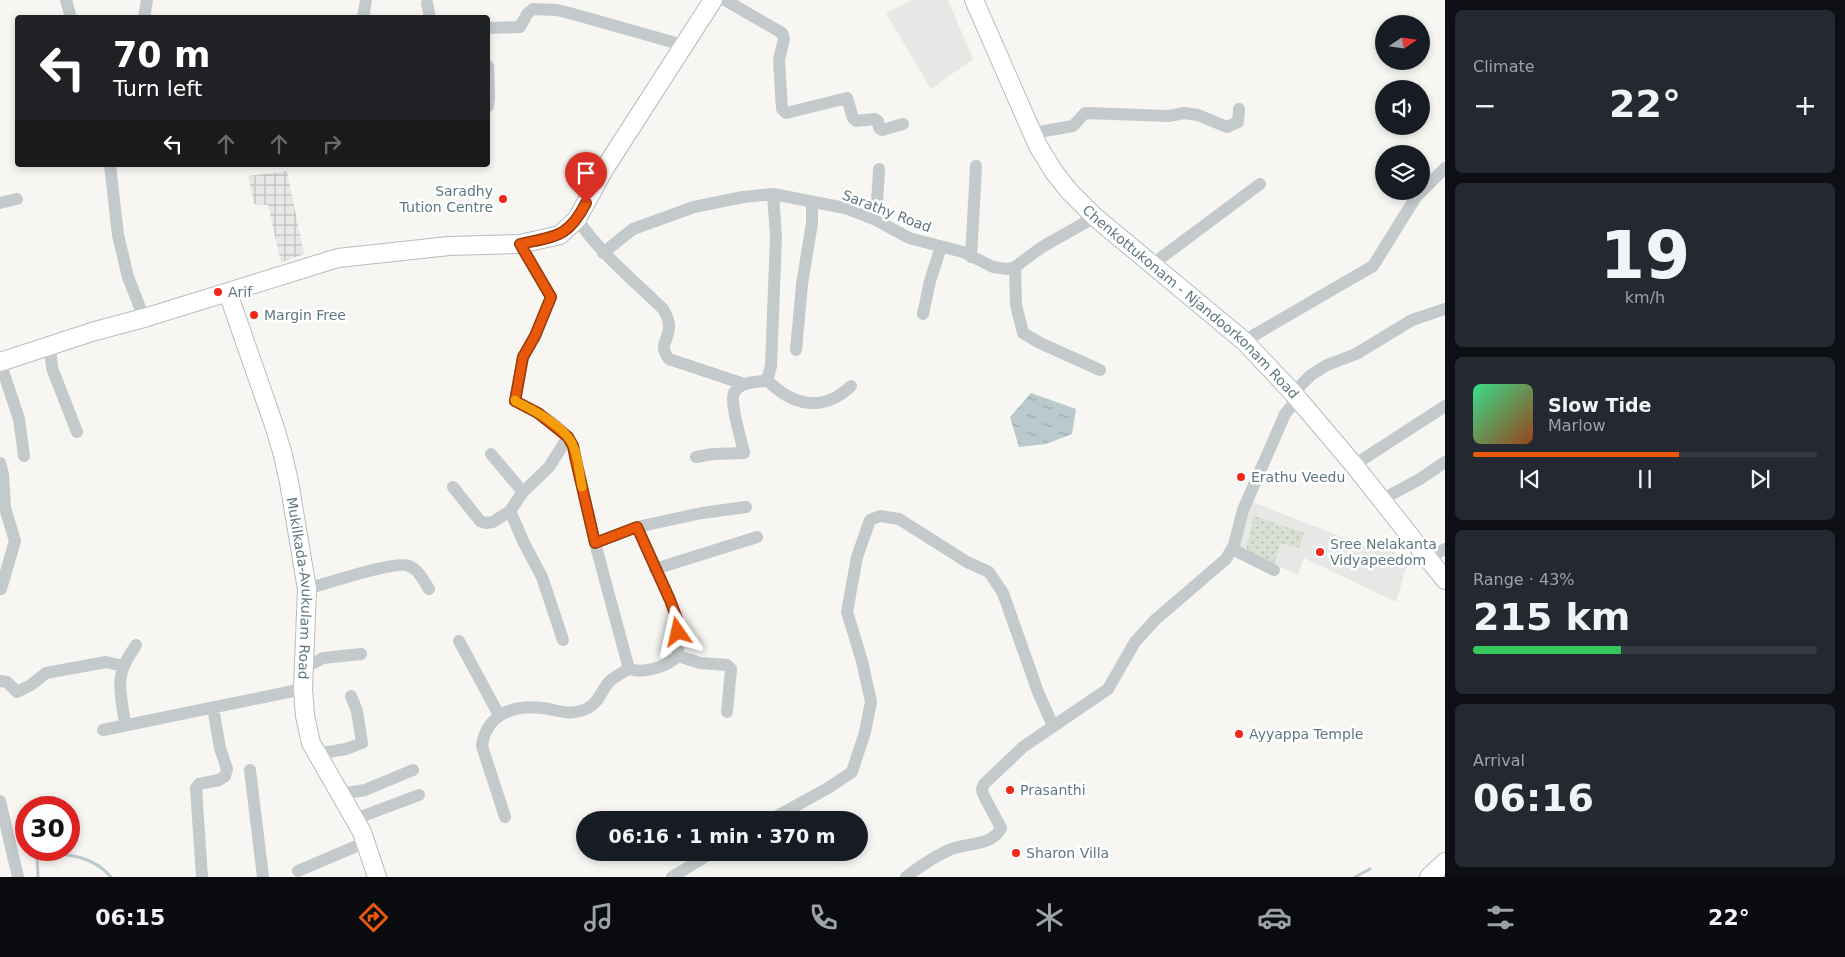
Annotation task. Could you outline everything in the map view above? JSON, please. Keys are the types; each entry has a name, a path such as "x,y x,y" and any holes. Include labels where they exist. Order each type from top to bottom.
{"main road":[{"path":"0,362 95,331 228,293 338,258 449,246 520,244 560,235 578,219 605,168 713,0"},
{"name":"Chenkottukonam - Njandoorkonam Road","path":"974,0 1033,133 1054,172 1069,191 1095,217 1244,341 1295,395 1445,580"},
{"name":"Mukilkada-Avukulam Road","path":"228,293 283,455 307,589 303,689 305,716 311,744 362,832 378,877"},
{"path":"1429,877 1445,862"}],"street":[{"path":"66,0 70,15"},
{"path":"144,15 147,0"},
{"path":"364,15 366,0"},
{"path":"725,0 782,34 784,39 779,60 782,109 786,113 847,98 853,118 856,121 875,119 882,130 903,124"},
{"path":"427,4 429,15"},
{"path":"490,28 520,27 533,4 557,5 683,46"},
{"path":"1033,133 1073,126 1084,113 1169,116 1184,113 1198,115 1227,127 1238,122 1239,109"},
{"path":"972,257 976,166"},
{"path":"110,167 118,235 128,277 144,318"},
{"path":"876,220 879,169"},
{"path":"1244,341 1373,266 1416,197 1444,170"},
{"path":"1155,266 1162,257 1260,184"},
{"path":"766,379 771,366 776,237 773,194"},
{"name":"Sarathy Road","path":"604,253 633,229 694,207 773,194 845,208 876,220 909,238 972,257 993,267 1007,269 1015,267"},
{"path":"0,203 17,199"},
{"path":"796,350 802,284 812,223 812,202"},
{"path":"1095,217 1042,247 1015,267 1016,305 1023,333 1040,343 1100,370"},
{"path":"578,219 590,238 604,253 663,309 668,318 670,328 664,344 664,353 669,359 744,384"},
{"path":"520,244 551,297 535,336 523,357 515,401 538,413 568,437 573,446 595,543 628,669"},
{"path":"923,314 930,281 941,247"},
{"path":"906,877 949,851 991,839 998,835 1002,828 982,794 984,784 1023,747 1108,689 1135,642 1155,620 1222,565 1232,549 1243,510 1285,414 1295,395 1311,375 1328,364 1342,360 1364,349 1412,320 1445,309"},
{"path":"50,346 52,368 78,432"},
{"path":"0,362 19,419 24,456"},
{"path":"696,457 713,454 744,453 733,396 735,390 744,384 766,379"},
{"path":"766,379 774,387 796,401 815,404 826,402 851,386"},
{"path":"1354,466 1445,406"},
{"path":"453,487 480,521 486,523 493,522 510,511 523,492 549,466 568,437"},
{"path":"491,454 523,492"},
{"path":"1381,500 1420,479 1445,462"},
{"path":"0,463 3,474 5,508 16,541 1,590"},
{"path":"595,543 637,527 702,513 746,507"},
{"path":"510,511 542,577 563,640"},
{"path":"786,811 828,788 852,772 865,732 871,702 862,661 847,612 857,558 865,532 870,520 880,516 899,519 966,562 989,572 1003,593 1038,692 1053,726"},
{"path":"637,527 677,619 678,656"},
{"path":"655,569 757,537"},
{"path":"1232,549 1274,570"},
{"path":"1428,558 1445,549"},
{"path":"307,589 402,564 418,570 429,589"},
{"path":"458,641 499,715"},
{"path":"125,724 121,682 123,666 136,645"},
{"path":"304,668 323,658 361,654"},
{"path":"504,817 482,746 483,734 489,723 499,715 523,708 542,708 562,713 587,708 598,700 607,684 613,678 628,669 638,672 669,663 678,656"},
{"path":"678,656 700,663 727,665 730,669 727,712"},
{"path":"0,681 7,682 17,692 31,686 46,674 106,662 123,666"},
{"path":"103,730 303,689"},
{"path":"317,754 346,749 362,743 357,711 351,696"},
{"path":"202,877 196,788 199,784 219,780 225,776 227,769 220,748 213,708"},
{"path":"250,770 264,877"},
{"path":"341,794 365,790 413,770"},
{"path":"355,819 419,795"},
{"path":"0,800 18,877"},
{"path":"298,871 366,842"},
{"path":"672,877 698,861"}],"shaded area":[{"path":"912,0 948,0 973,59 931,89 886,13"},
{"path":"287,171 304,254 281,263 268,205 254,204 248,176"},
{"name":"Sree Nelakanta Vidyapeedom","path":"1252,502 1376,550 1386,542 1396,553 1392,559 1407,565 1396,602 1304,558 1298,575 1236,547"},
{"path":"1254,516 1304,533 1299,548 1280,543 1275,563 1246,550"}],"water":[{"path":"1031,393 1076,409 1072,434 1046,444 1019,447 1010,417"}],"waterway":[{"path":"38,877 37,852 67,855 86,860 103,869 111,877"},
{"path":"1355,877 1370,869"}],"slow traffic":[{"path":"515,400 538,413 568,437 573,446 582,487"}],"place":[{"name":"Saradhy Tution Centre","path":"503,199"},
{"name":"Arif","path":"218,292"},
{"name":"Margin Free","path":"254,315"},
{"name":"Erathu Veedu","path":"1241,477"},
{"name":"Sree Nelakanta Vidyapeedom","path":"1320,552"},
{"name":"Ayyappa Temple","path":"1239,734"},
{"name":"Prasanthi","path":"1010,790"},
{"name":"Sharon Villa","path":"1016,853"}],"route":[{"path":"586,203 578,219 560,235 520,244 551,297 535,336 523,357 515,401 538,413 568,437 573,446 595,543 637,527 670,600 677,619 678,632"}]}
